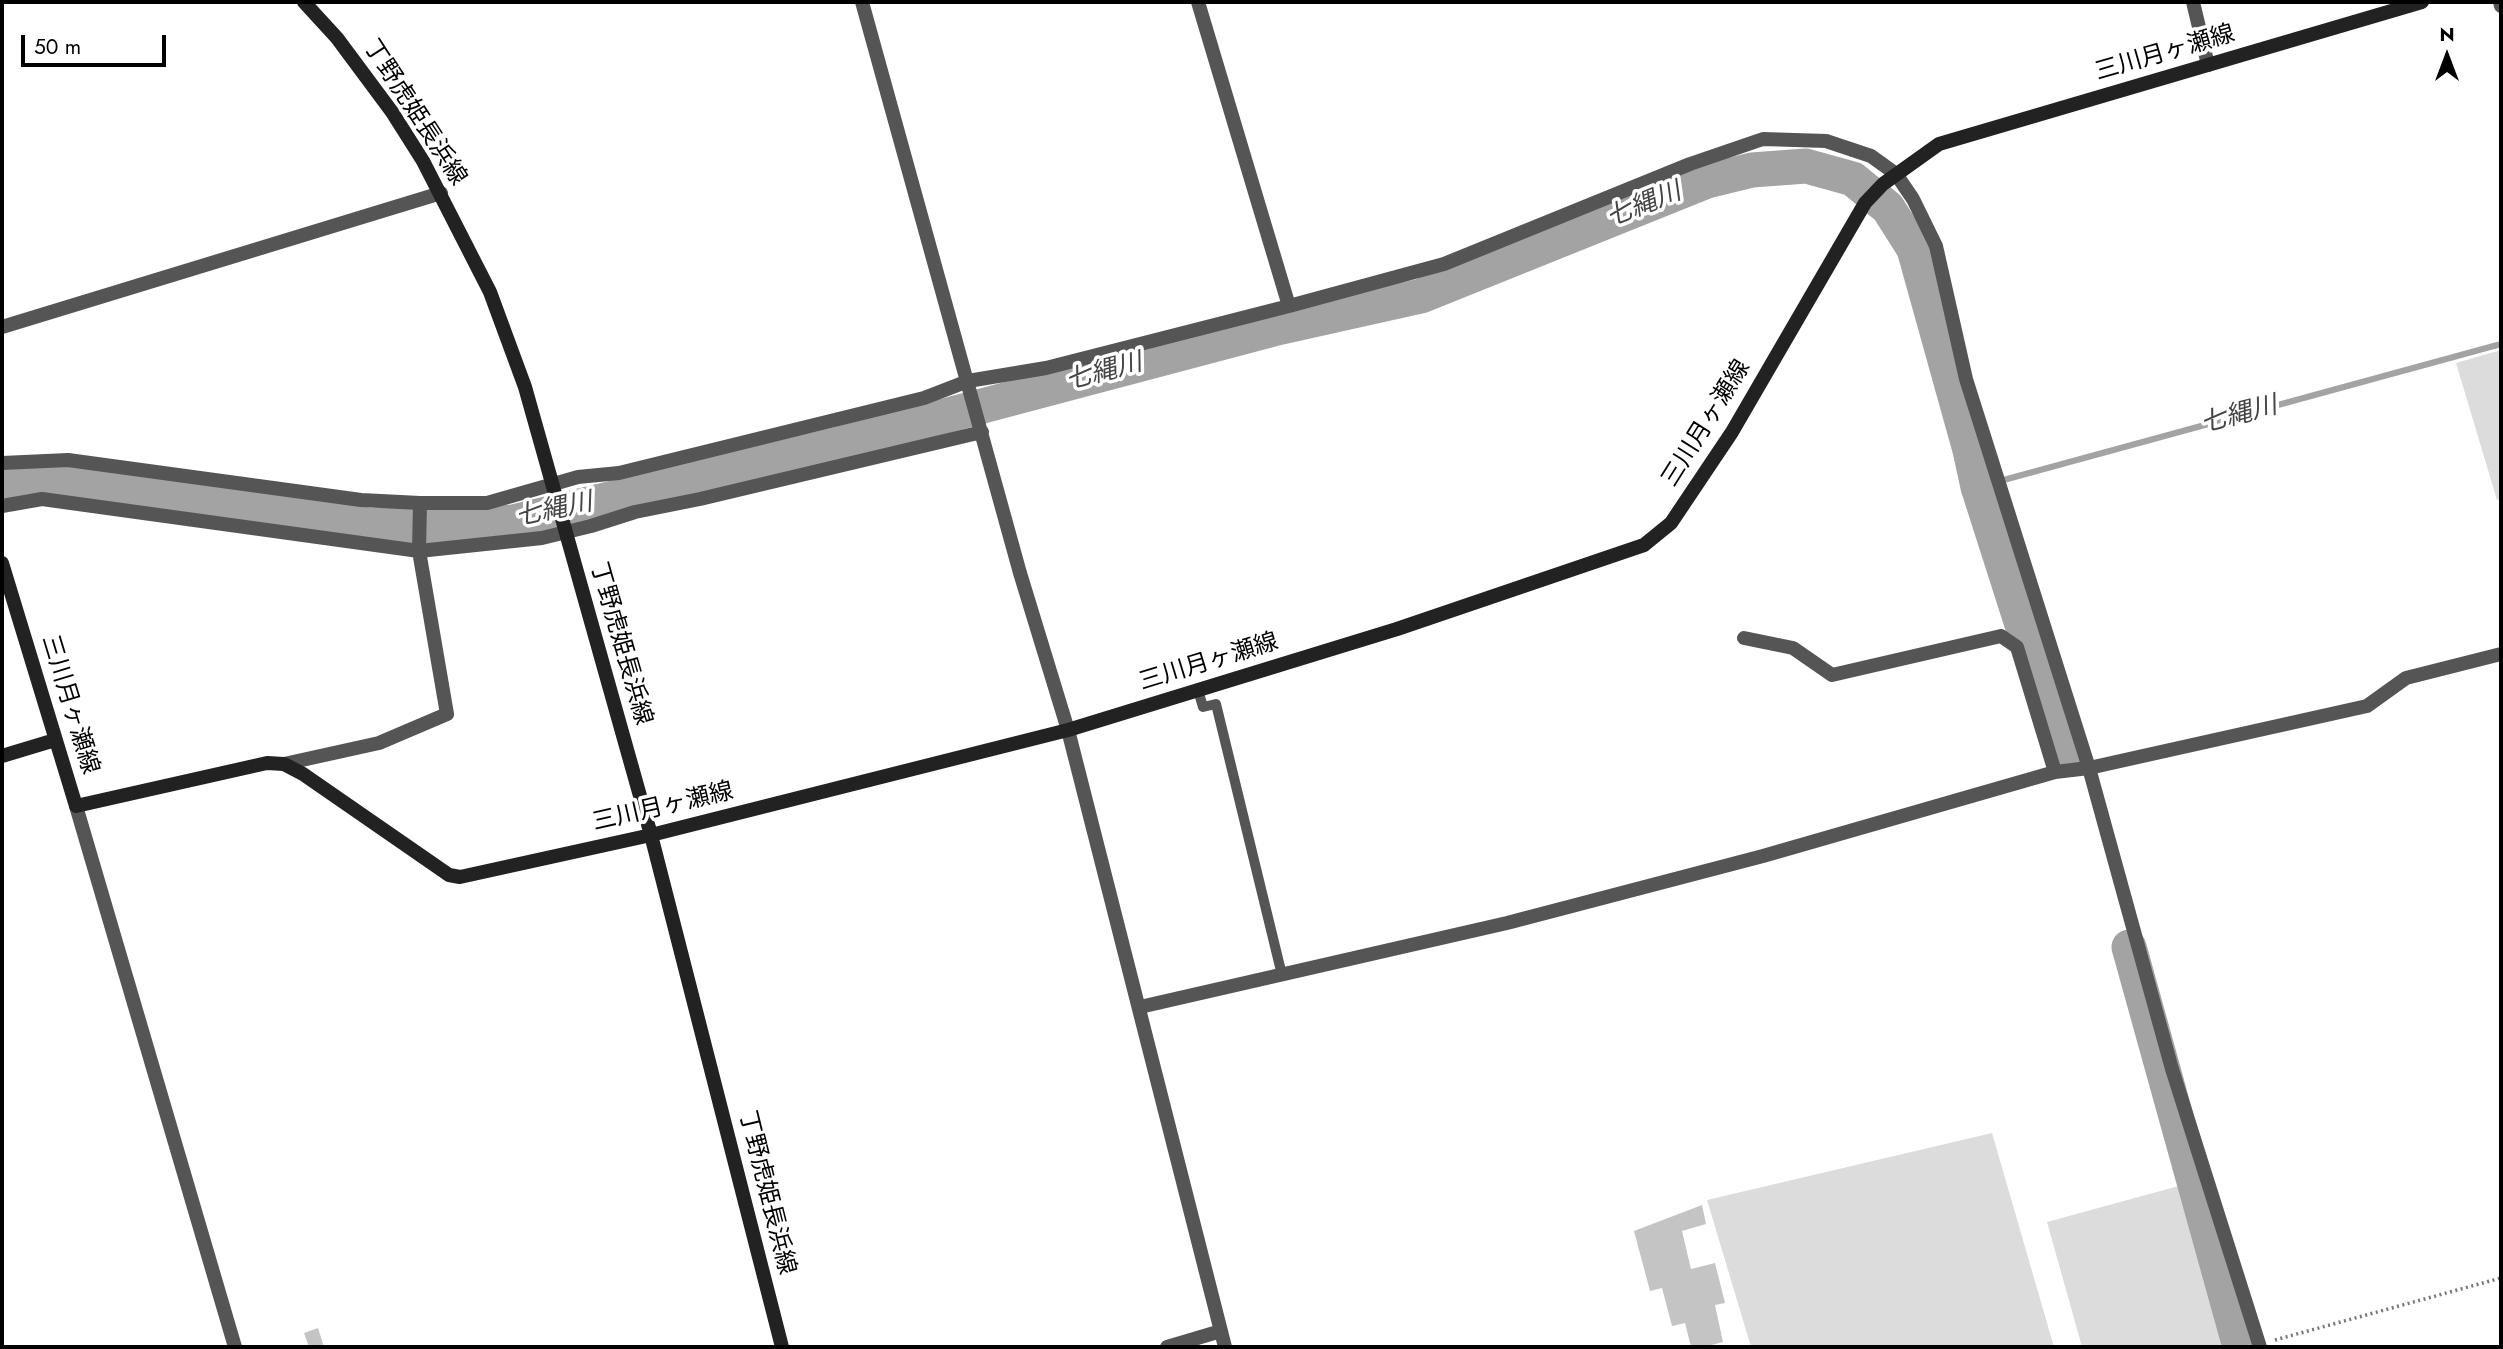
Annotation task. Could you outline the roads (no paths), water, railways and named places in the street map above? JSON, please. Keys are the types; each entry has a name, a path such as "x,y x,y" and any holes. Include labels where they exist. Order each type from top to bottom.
{"main road":[{"name":"丁野虎姫長浜線","path":"304,2 337,38 392,112 441,193 494,304 525,387 652,835 782,1347"},
{"name":"三川月ヶ瀬線","path":"2,563 76,806 267,763 284,764 303,774 449,875 460,877 652,835 1068,730 1397,629 1644,545 1671,523 1732,432 1865,203 1896,174 1939,144 2422,2"},
{"path":"2,756 55,740"}],"street":[{"path":"862,2 1020,573 1068,730 1226,1347"},
{"path":"1198,2 1289,306"},
{"path":"2193,2 2208,65"},
{"path":"2,463 68,460 361,500 487,503 553,487 578,477 619,473 924,398 968,381 1046,368 1444,264 1690,164 1763,139 1826,141 1871,156 1896,174 1913,199 1936,246 1950,298 1966,379 2089,768 2172,1069 2260,1346"},
{"path":"2,327 441,193"},
{"path":"2,506 41,499 419,551 495,544 564,530 982,432"},
{"path":"284,764 379,743 447,715 419,551 420,503"},
{"path":"1744,638 1793,648 1832,675 2001,636 2017,647 2055,772"},
{"path":"1140,1007 1507,923 1763,856 2055,772 2089,768 2367,706 2406,678 2501,654"},
{"path":"76,806 235,1347"},
{"path":"1167,1347 1222,1331"}],"lane":[{"path":"1198,690 1203,707 1216,704 1282,975"}],"waterway":[{"name":"七縄川","path":"2,486 42,481 100,487 369,525 462,526 513,522 839,444 1273,329 1421,296 1707,181 1752,170 1806,166 1853,179 1888,208 1914,249 1978,487 2064,756"},
{"name":"七縄川","path":"1978,487 2501,344"},
{"path":"2129,947 2240,1347"}]}
